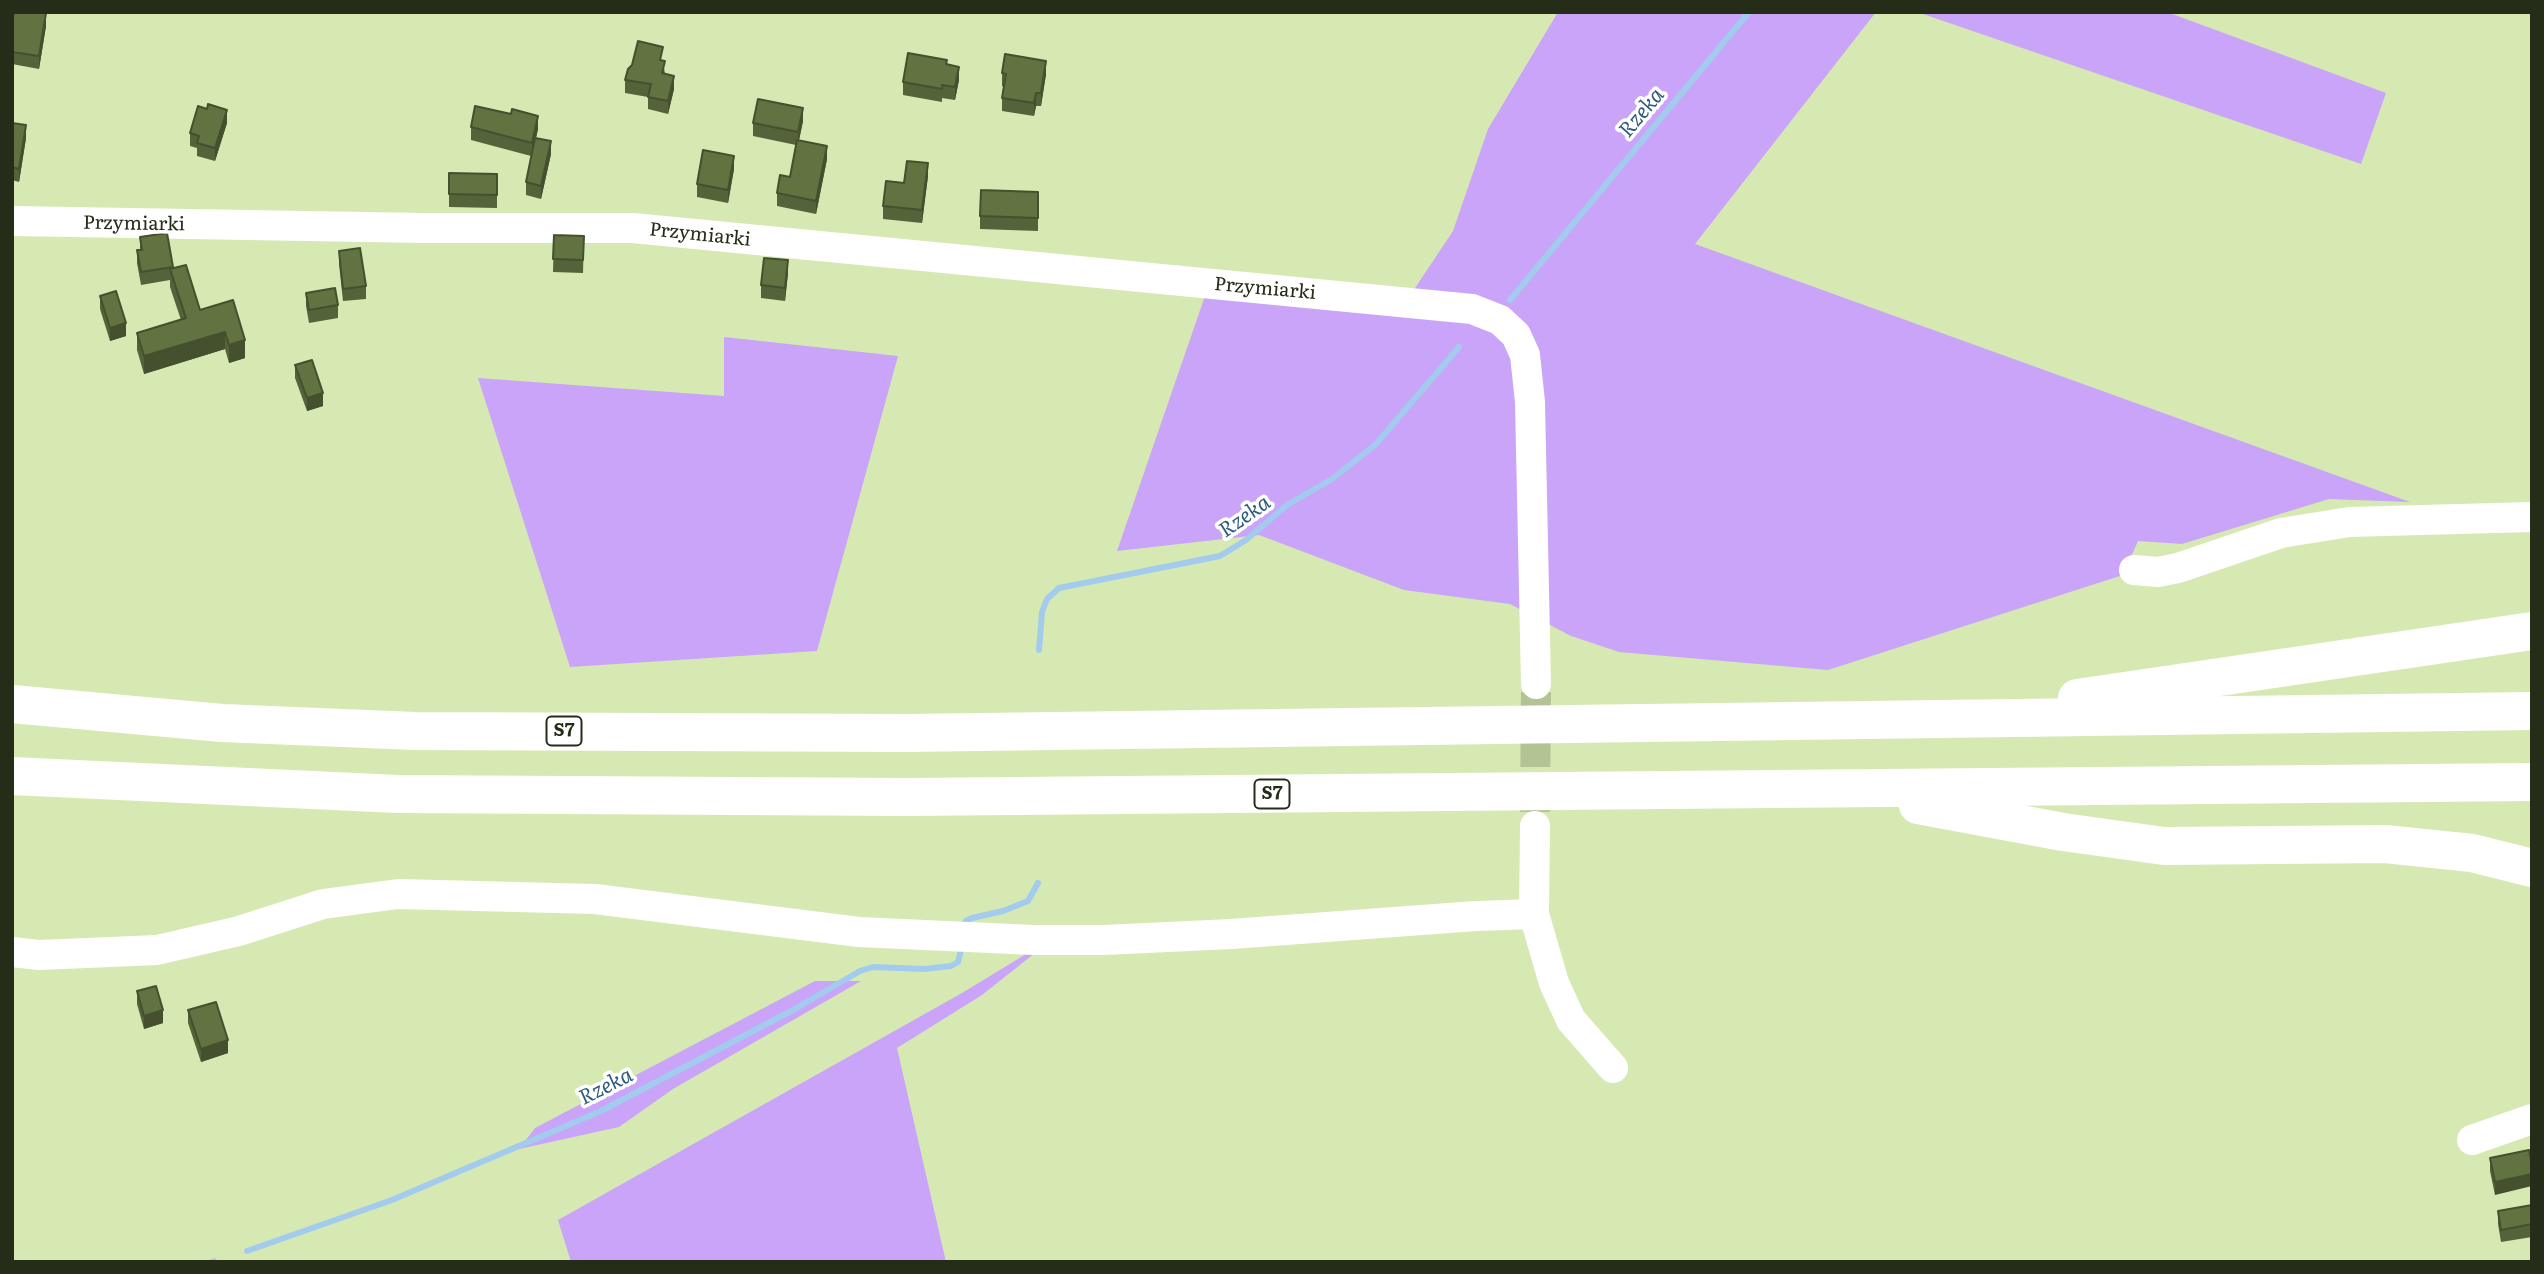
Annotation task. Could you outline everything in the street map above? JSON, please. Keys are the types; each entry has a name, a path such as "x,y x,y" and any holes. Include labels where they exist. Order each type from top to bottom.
{"highway":[{"path":"1909,721 2532,631"},
{"name":"S7","path":"12,704 222,723 415,731 906,733 2532,711"},
{"name":"S7","path":"12,776 398,794 921,797 2532,782"},
{"path":"1837,789 2124,842 2164,846 2407,846 2472,852 2532,868"}],"street":[{"name":"Przymiarki","path":"12,221 424,228 633,228 1472,309 1500,320 1516,335 1525,355 1531,402 1536,684"},
{"path":"2134,570 2158,572 2178,568 2281,533 2348,522 2532,517"},
{"path":"1535,826 1534,914 1554,983 1571,1020 1613,1068"},
{"path":"12,952 39,955 157,950 239,932 323,904 398,894 595,899 859,932 1034,940 1218,935 1534,914"},
{"path":"2472,1140 2532,1119"}],"shaded area":[{"path":"1558,12 1876,12 1695,244 2410,502 2329,499 2182,544 2138,541 2123,575 1828,670 1619,652 1571,636 1510,604 1404,590 1259,535 1117,551 1207,290 1413,291 1453,231 1488,129"},
{"path":"1917,12 2167,12 2386,93 2361,164"},
{"path":"724,337 898,356 817,651 570,667 478,378 724,396"},
{"path":"1059,934 982,995 897,1048 946,1262 571,1262 558,1220 962,993"},
{"path":"815,981 861,981 673,1089 619,1127 519,1149 535,1128"}],"building":[{"path":"14,12 46,13 39,56 12,52"},
{"path":"638,41 663,47 660,60 665,61 662,73 674,76 668,101 648,97 651,84 625,80"},
{"path":"908,53 947,60 946,64 959,67 955,87 942,85 942,89 903,82"},
{"path":"1005,54 1046,61 1041,93 1036,93 1034,103 1002,98 1006,74 1002,73"},
{"path":"758,99 803,108 798,132 753,123"},
{"path":"208,104 227,110 215,148 197,143 199,136 190,133 198,106 207,109"},
{"path":"475,106 511,114 512,109 538,116 532,143 471,127"},
{"path":"12,123 26,125 19,169 12,167"},
{"path":"535,138 551,141 541,186 526,182"},
{"path":"797,140 827,146 816,201 777,193 780,175 790,177"},
{"path":"703,150 734,156 728,190 697,184"},
{"path":"907,161 928,163 922,210 883,206 886,181 904,183"},
{"path":"449,173 497,174 497,195 449,194"},
{"path":"981,190 1038,192 1038,218 980,216"},
{"path":"167,233 173,267 141,272 137,250 142,250 140,237"},
{"path":"554,235 584,236 583,260 553,259"},
{"path":"360,248 366,286 343,289 339,251"},
{"path":"764,258 788,260 785,288 761,285"},
{"path":"186,265 200,310 233,300 245,340 229,345 225,332 144,356 137,333 186,318 170,269"},
{"path":"335,288 338,305 309,310 306,293"},
{"path":"116,291 126,323 110,328 100,296"},
{"path":"312,360 323,393 307,398 295,365"},
{"path":"156,986 163,1010 144,1016 137,991"},
{"path":"216,1002 228,1040 201,1049 188,1010"},
{"path":"2529,1150 2532,1174 2495,1182 2490,1158"},
{"path":"2532,1205 2532,1224 2501,1230 2498,1211"}],"waterway":[{"name":"Rzeka","path":"1510,300 1749,12"},
{"name":"Rzeka","path":"1039,650 1042,612 1047,599 1059,588 1220,556 1246,540 1287,505 1332,479 1375,445 1459,347"},
{"name":"Rzeka","path":"962,926 972,918 1003,911 1028,901 1038,883"},
{"name":"Rzeka","path":"247,1251 392,1200 601,1111 793,1010 860,971 873,967 924,969 951,966 958,962 962,946"}],"tunnel":[{"path":"1535,812 1536,684"}]}
